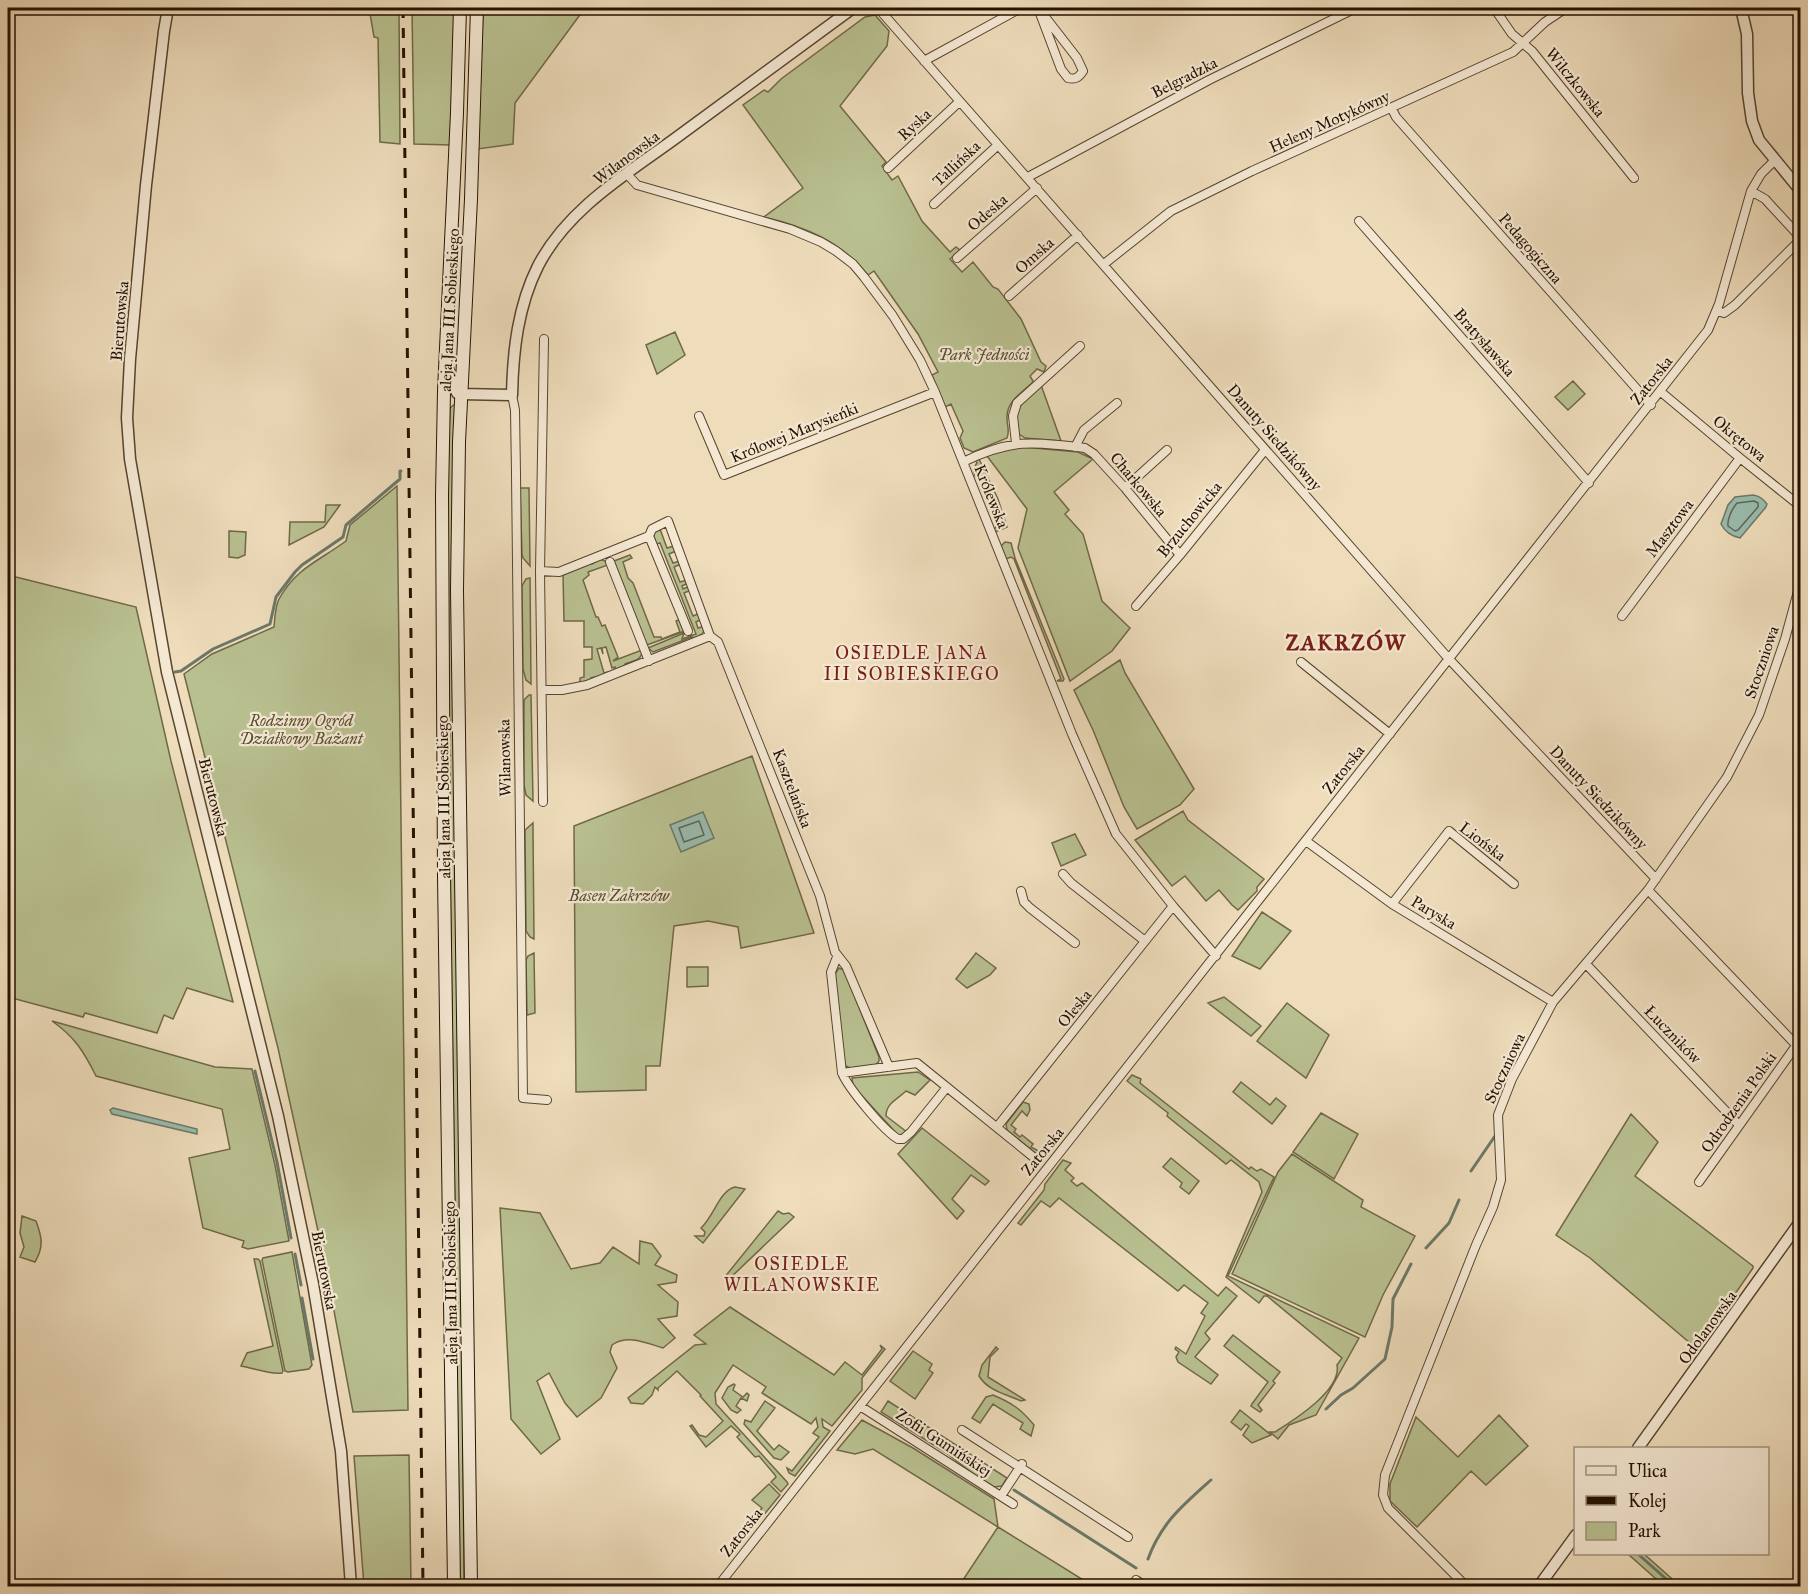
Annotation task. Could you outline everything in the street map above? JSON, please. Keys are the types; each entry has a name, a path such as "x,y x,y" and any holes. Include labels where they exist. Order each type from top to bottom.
{"main road":[{"name":"aleja Jana III Sobieskiego","path":"454,1587 442,495 460,8"},
{"name":"aleja Jana III Sobieskiego","path":"471,1587 458,614 459,442 477,8"}],"street":[{"name":"Bierutowska","path":"168,8 146,185 132,336 128,399 130,459 167,672 278,1116 311,1274 341,1451 351,1587"},
{"name":"Wilanowska","path":"546,1100 523,1098 515,410 512,394 518,326 522,307 538,267 564,226 587,204 853,8"},
{"name":"Danuty Siedzikówny","path":"878,8 1449,659 1656,879"},
{"path":"924,62 1021,8"},
{"path":"1038,8 1077,58 1083,71 1079,77 1068,78 1061,69 1038,8"},
{"name":"Belgradzka","path":"1028,177 1199,85 1356,8"},
{"name":"Wilczkowska","path":"1494,8 1512,34 1532,51 1634,178"},
{"name":"Heleny Motykówny","path":"1104,264 1172,211 1252,171 1513,52 1545,22 1566,8"},
{"path":"1741,8 1749,51 1749,108 1760,140 1800,190"},
{"name":"Ryska","path":"888,168 959,102"},
{"name":"Pedagogiczna","path":"1392,109 1396,117 1651,405"},
{"name":"Tallińska","path":"934,204 998,145"},
{"name":"Zatorska","path":"718,1587 1708,330 1717,311 1751,191 1761,174 1775,160"},
{"name":"Królewska","path":"627,174 637,185 790,230 821,242 836,250 864,277 893,316 920,360 935,392 1072,734 1116,834 1216,956"},
{"name":"Odeska","path":"957,258 1037,188"},
{"path":"1717,311 1724,313 1735,306 1800,238 1765,199 1751,191"},
{"name":"Bratysławska","path":"1359,221 1589,483"},
{"name":"Omska","path":"1009,296 1078,235"},
{"path":"543,802 540,571 544,339"},
{"path":"1016,443 1012,416 1017,403 1080,346"},
{"path":"446,360 453,387 457,393 512,394"},
{"name":"Królowej Marysieńki","path":"699,416 724,476 935,392"},
{"name":"Okrętowa","path":"1661,392 1800,506"},
{"path":"1075,447 1084,430 1117,403"},
{"name":"Charkowska","path":"963,462 995,448 1016,443 1085,448 1094,454 1125,488 1180,555"},
{"path":"1125,488 1167,450"},
{"name":"Brzuchowicka","path":"1136,606 1265,450"},
{"name":"Masztowa","path":"1622,616 1740,458"},
{"name":"Kasztelańska","path":"650,536 652,529 668,521 710,636 718,642 820,896 837,957 846,966 889,1067"},
{"path":"540,571 559,572 650,536 688,631"},
{"path":"610,562 649,661"},
{"name":"Stoczniowa","path":"1466,1587 1388,1508 1383,1495 1383,1482 1473,1252 1493,1207 1501,1180 1498,1122 1503,1101 1553,1002 1648,890 1727,777 1754,727 1785,639 1800,584"},
{"path":"542,690 587,686 710,636"},
{"path":"1301,662 1390,734"},
{"name":"Liońska","path":"1392,904 1449,831 1514,884"},
{"name":"Paryska","path":"1306,841 1392,904 1553,1002"},
{"path":"1063,874 1071,883 1145,942"},
{"path":"1648,890 1799,1045"},
{"path":"1020,891 1024,902 1030,908 1075,943"},
{"name":"Oleska","path":"997,1127 1173,906"},
{"name":"Kasztelańska","path":"837,957 831,972 842,1073"},
{"name":"Łuczników","path":"1586,964 1739,1125"},
{"name":"Odrodzenia Polski","path":"1699,1182 1799,1045"},
{"path":"947,1087 911,1132 903,1139 898,1139 877,1120 842,1073 917,1063 947,1087 997,1127 1037,1160"},
{"name":"Odolanowska","path":"1639,1447 1800,1222"},
{"name":"Zofii Gumińskiej","path":"860,1406 1013,1504"},
{"path":"962,1430 1021,1465 1128,1537"},
{"path":"1001,1496 1021,1465"},
{"path":"1539,1587 1574,1536"},
{"path":"1136,1580 1145,1587"}],"green space":[{"path":"369,8 399,8 400,144 380,142 378,38 374,37"},
{"path":"412,8 455,8 451,145 414,144"},
{"path":"483,8 585,8 515,103 513,144 478,149"},
{"name":"Park Jedności","path":"875,15 889,31 887,46 840,106 886,162 882,166 892,180 898,176 922,221 950,252 956,247 960,250 950,259 962,272 973,262 993,287 998,289 1021,319 1041,362 1046,366 1044,372 1037,369 1030,376 1032,383 1015,398 1009,408 1007,438 973,452 964,448 960,438 963,431 951,404 945,407 932,375 938,372 918,334 874,271 868,275 846,253 821,237 764,217 803,188 743,105 764,90 768,92 781,79 865,17"},
{"path":"675,332 685,355 657,374 646,345"},
{"path":"1573,381 1585,394 1568,410 1555,397"},
{"path":"1041,385 1061,441 1025,438 1019,434 1017,417 1020,406"},
{"path":"456,403 464,1586 460,1586 447,656 447,490 450,408"},
{"path":"1023,447 1078,452 1093,459 1054,492 1069,510 1065,514 1083,534 1102,601 1130,628 1112,651 1070,681 1018,548 1027,509 987,456 1001,450"},
{"path":"979,459 998,499 1007,527 995,532 999,521 981,479 975,476 973,469"},
{"name":"Rodzinny Ogród Działkowy Bażant","path":"397,486 408,1410 353,1412 325,1263 278,1048 184,674 212,654 274,627 278,602 286,588 301,572 346,541 350,525"},
{"path":"520,488 529,488 530,566 522,554"},
{"path":"326,505 340,505 324,527 289,545 290,522 325,522"},
{"path":"660,529 667,548 674,546 676,551 669,554 673,563 680,561 681,564 674,567 680,582 687,580 688,583 682,586 683,589 690,586 691,590 684,593 693,616 700,613 702,619 696,622 698,628 705,626 703,633 695,638 692,637 653,652 648,648 684,633 682,639 696,634 660,543 656,544 653,533"},
{"path":"229,531 246,532 245,555 238,558 229,557"},
{"path":"1005,542 1011,543 1063,681 1057,681 1061,679 1014,559 1011,557 1006,559 1001,546"},
{"path":"630,555 632,558 623,562 654,637 662,639 680,632 676,621 679,620 685,631 647,645 614,561"},
{"path":"600,559 608,565 588,572 589,575 583,580 596,617 602,626 605,625 618,657 613,661 642,650 642,653 637,660 625,664 623,668 616,671 615,667 612,668 606,647 602,648 603,654 601,648 597,649 604,673 608,672 580,684 580,678 584,677 584,660 592,659 592,647 584,647 584,621 564,621 563,575"},
{"path":"8,575 136,607 171,761 233,1002 187,988 173,1019 164,1015 157,1033 85,1013 83,1017 8,997"},
{"path":"530,578 531,684 526,680 523,669 522,586 526,579"},
{"path":"1120,660 1125,673 1194,789 1180,805 1137,829 1124,807 1074,690"},
{"path":"531,695 533,801 526,795 524,785 524,700"},
{"name":"Basen Zakrzów","path":"752,756 814,933 741,948 738,927 708,921 674,926 660,1066 646,1066 646,1090 576,1092 574,826"},
{"path":"1183,811 1188,820 1264,879 1257,887 1257,891 1238,910 1219,890 1206,901 1185,876 1172,886 1135,840"},
{"path":"533,823 534,939 526,931 525,830"},
{"path":"1075,834 1086,855 1061,866 1052,843"},
{"path":"1262,912 1291,931 1260,969 1232,956"},
{"path":"534,953 535,1013 527,1015 526,960"},
{"path":"976,953 996,968 990,975 967,988 956,979"},
{"path":"687,967 708,967 708,986 687,987"},
{"path":"839,968 844,970 879,1057 875,1066 850,1068 844,1065 835,974"},
{"path":"1224,997 1261,1026 1251,1036 1208,1003"},
{"path":"1287,1003 1329,1035 1306,1078 1257,1041"},
{"path":"52,1021 215,1067 252,1069 275,1165 289,1241 248,1249 242,1247 244,1241 203,1228 189,1158 230,1149 222,1109 96,1076 78,1046"},
{"path":"918,1072 930,1080 915,1095 906,1091 888,1108 886,1116 907,1132 899,1136 853,1086 852,1078"},
{"path":"1132,1075 1141,1079 1140,1083 1249,1169 1251,1167 1257,1171 1261,1169 1274,1177 1228,1276 1359,1338 1316,1415 1289,1425 1278,1439 1270,1432 1275,1432 1293,1420 1325,1394 1337,1375 1337,1365 1342,1358 1267,1296 1264,1296 1259,1303 1226,1277 1262,1192 1259,1182 1231,1160 1226,1164 1167,1116 1168,1113 1127,1081"},
{"path":"1241,1082 1270,1105 1276,1098 1286,1106 1272,1124 1233,1092"},
{"path":"1023,1102 1029,1104 1030,1110 1027,1116 1022,1111 1011,1125 1016,1129 1014,1132 1033,1144 1031,1147 1044,1154 1041,1158 1007,1130 1006,1124"},
{"path":"1321,1113 1358,1134 1334,1179 1293,1152"},
{"path":"1631,1114 1658,1142 1635,1176 1753,1266 1697,1349 1590,1258 1556,1235"},
{"path":"922,1128 989,1181 985,1185 971,1175 952,1199 964,1211 957,1219 898,1154"},
{"path":"1292,1154 1363,1200 1361,1207 1415,1236 1383,1295 1365,1337 1232,1274 1278,1172"},
{"path":"1171,1158 1199,1181 1189,1194 1180,1187 1182,1183 1163,1167"},
{"path":"1063,1160 1071,1163 1065,1170 1074,1178 1071,1181 1077,1186 1082,1183 1218,1296 1226,1287 1237,1296 1205,1333 1210,1339 1195,1357 1218,1375 1211,1384 1178,1362 1176,1357 1179,1352 1175,1349 1176,1347 1186,1354 1205,1316 1201,1313 1208,1303 1184,1285 1178,1291 1059,1198 1050,1207 1041,1201 1021,1225 1018,1223 1044,1190 1045,1184"},
{"path":"735,1187 745,1189 703,1243 695,1236 704,1236 705,1232 701,1228 725,1193"},
{"path":"500,1208 540,1213 571,1269 600,1263 613,1247 639,1264 640,1241 652,1244 661,1256 655,1265 677,1275 676,1282 658,1285 678,1302 677,1316 658,1319 675,1338 663,1348 631,1340 612,1345 610,1352 617,1368 601,1398 577,1417 565,1403 549,1373 537,1381 560,1439 541,1454 511,1419"},
{"path":"778,1211 783,1214 789,1213 794,1217 727,1281 724,1278"},
{"path":"22,1216 36,1221 40,1232 41,1247 35,1262 20,1257 24,1247 20,1233"},
{"path":"292,1252 312,1365 309,1369 288,1372 285,1371 262,1260"},
{"path":"254,1259 260,1261 282,1373 241,1366 247,1353 273,1346"},
{"path":"730,1307 834,1375 845,1362 862,1375 882,1349 880,1345 885,1349 862,1378 862,1390 832,1426 822,1419 823,1427 830,1431 795,1476 789,1473 787,1468 792,1471 819,1437 813,1433 818,1427 816,1418 811,1424 762,1393 766,1387 733,1365 715,1393 716,1404 787,1482 788,1484 781,1492 771,1482 776,1477 775,1475 759,1456 755,1457 737,1437 740,1434 731,1426 706,1447 690,1426 692,1425 699,1435 706,1437 723,1421 677,1371 658,1390 655,1387 652,1395 643,1404 631,1403 628,1398 695,1345 706,1344 694,1335"},
{"path":"1233,1335 1280,1372 1273,1381 1275,1383 1258,1405 1262,1410 1260,1412 1251,1406 1268,1382 1224,1346"},
{"path":"996,1347 998,1349 990,1357 988,1377 1025,1400 1021,1401 992,1389 979,1376 982,1365"},
{"path":"913,1351 932,1364 929,1370 933,1373 915,1399 890,1381"},
{"path":"734,1384 733,1390 743,1397 747,1393 749,1395 747,1401 741,1398 736,1406 741,1410 737,1413 731,1410 722,1398 728,1387"},
{"path":"993,1395 1016,1407 1029,1419 1034,1425 1031,1436 1020,1429 1023,1423 993,1404 980,1423 972,1418 986,1397"},
{"path":"765,1401 775,1408 757,1431 774,1450 779,1445 789,1452 781,1460 774,1458 744,1424 745,1420 751,1422"},
{"path":"888,1401 1007,1478 1002,1486 994,1487 976,1476 945,1452 881,1412"},
{"path":"1240,1410 1271,1435 1252,1443 1243,1435 1249,1426 1246,1424 1241,1430 1231,1422"},
{"path":"1499,1415 1528,1446 1486,1485 1471,1471 1417,1527 1390,1501 1390,1484 1416,1417 1458,1457"},
{"path":"862,1420 913,1448 994,1499 998,1527 873,1449 855,1454 837,1450"},
{"path":"409,1455 411,1586 364,1586 354,1456"},
{"path":"769,1484 780,1495 758,1522 754,1517 762,1508 752,1500"},
{"path":"998,1527 1093,1586 959,1586"},
{"path":"1629,1555 1645,1555 1680,1586 1664,1586"}],"water":[{"path":"1753,495 1763,499 1767,504 1766,507 1740,538 1731,535 1721,524 1728,505 1735,497"},
{"path":"703,812 714,838 681,852 670,825"},
{"path":"113,1108 197,1129 197,1134 112,1114 110,1110"}],"waterway":[{"path":"175,672 181,671 213,649 270,624 276,597 295,572 343,537 346,525 400,479 401,471"},
{"path":"255,1071 277,1162 291,1238"},
{"path":"1471,1171 1495,1136"},
{"path":"1426,1248 1449,1223 1459,1200"},
{"path":"295,1254 301,1285"},
{"path":"1326,1409 1385,1359 1392,1327 1393,1299 1411,1264"},
{"path":"302,1298 313,1359"},
{"path":"1148,1559 1166,1525 1182,1506 1211,1480"},
{"path":"1014,1490 1136,1568"},
{"path":"1639,1555 1674,1586"}],"railway":[{"path":"403,8 423,1586"}],"district":[{"name":"ZAKRZÓW","path":"1346,642"},
{"name":"OSIEDLE JANA III SOBIESKIEGO","path":"912,663"},
{"name":"OSIEDLE WILANOWSKIE","path":"802,1274"}]}
